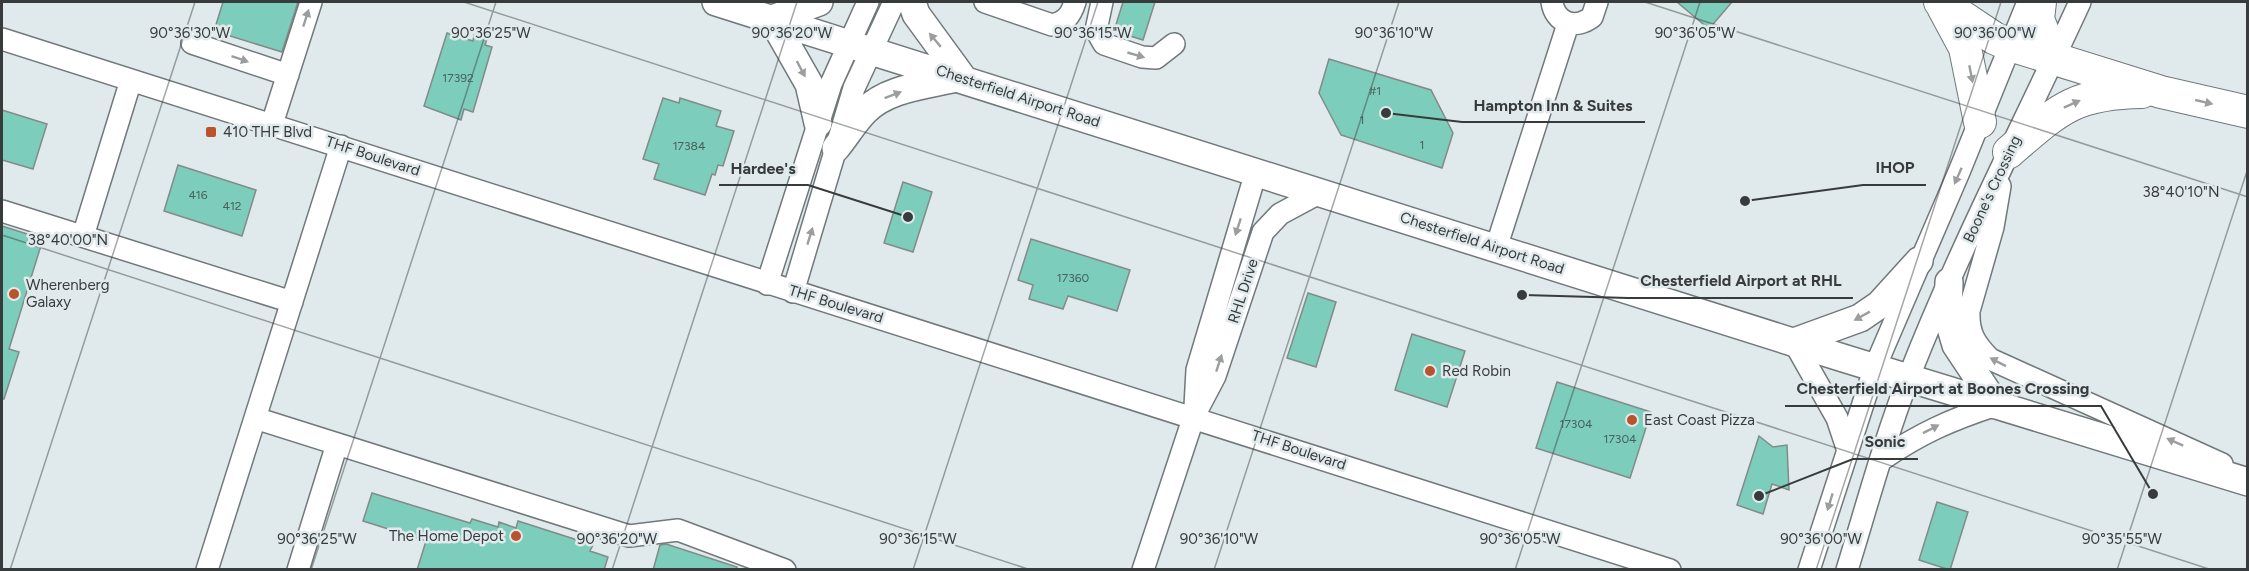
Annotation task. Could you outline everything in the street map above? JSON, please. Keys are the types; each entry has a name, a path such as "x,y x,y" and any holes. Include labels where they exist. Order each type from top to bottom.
{"highway":[{"path":"1940,2 1994,38 2010,45 2161,92 2247,112"},
{"path":"1940,2 1965,48 1980,122"},
{"path":"2040,2 2038,19 2054,60"},
{"path":"2006,157 2055,112 2079,100 2108,92 2161,92"}],"main road":[{"name":"Chesterfield Airport Road","path":"716,2 962,77 1496,248 2247,483"},
{"path":"819,2 772,19 809,84 819,123"},
{"path":"836,148 865,111 880,100 896,92 962,77 916,14 912,2"},
{"path":"1794,342 1860,318 1879,305 1919,261"},
{"path":"1949,282 1948,318 1956,345 1996,405"}],"street":[{"path":"272,124 311,2"},
{"path":"794,292 854,88 868,2"},
{"path":"767,284 831,84 894,2"},
{"path":"985,2 1052,25 1062,22 1071,15 1075,2"},
{"path":"1102,2 1096,30 1104,44 1142,57 1156,58 1174,44"},
{"path":"1104,44 1105,20 1111,2"},
{"path":"1552,2 1556,15 1568,24 1585,22 1592,17 1597,2"},
{"path":"1809,570 1875,367 1980,122 2028,2"},
{"name":"Boone's Crossing","path":"1846,570 1908,378 2006,157 2080,2"},
{"path":"1496,248 1568,24"},
{"name":"THF Boulevard","path":"2,39 767,284 1194,416 1670,570"},
{"path":"192,43 288,75"},
{"path":"82,236 131,80"},
{"path":"207,570 341,146"},
{"path":"2006,157 1993,227 1969,311 1968,325 1977,346 1990,359 2247,475"},
{"name":"RHL Drive","path":"1194,416 1197,370 1256,171"},
{"name":"RHL Drive","path":"1143,570 1194,416 1215,376 1263,232 1280,214 1321,192"},
{"path":"2,211 292,302"},
{"path":"1794,342 1837,418 1847,448"},
{"path":"1881,460 1917,436 1947,421 1996,405"},
{"path":"255,418 629,536 678,530 785,570"},
{"path":"298,570 337,444"}],"building":[{"path":"223,2 298,2 282,52 214,31"},
{"path":"1123,2 1155,2 1143,40 1114,31"},
{"path":"1677,2 1732,2 1709,29"},
{"path":"447,33 473,41 474,35 487,39 485,45 492,47 473,112 464,109 461,120 424,106"},
{"path":"1329,59 1431,90 1453,133 1442,168 1341,135 1319,93"},
{"path":"663,98 679,103 680,98 721,111 716,126 734,131 723,166 718,165 715,175 712,174 705,195 654,179 659,164 643,159"},
{"path":"2,110 47,124 33,169 2,160"},
{"path":"178,165 256,190 242,236 164,211"},
{"path":"903,182 932,192 913,252 884,243"},
{"name":"Wherenberg Galaxy","path":"2,226 43,239 9,349 19,352 4,399 2,399"},
{"path":"1031,239 1130,270 1117,311 1068,296 1063,309 1029,299 1033,285 1018,280"},
{"path":"1308,293 1336,302 1316,367 1287,358"},
{"name":"Red Robin","path":"1412,334 1465,351 1447,407 1395,390"},
{"path":"1557,382 1651,412 1630,478 1536,448"},
{"path":"1759,436 1773,447 1787,445 1789,490 1772,484 1763,514 1737,505"},
{"path":"372,493 470,523 472,519 498,527 499,522 516,528 518,521 593,545 590,551 608,557 604,570 417,570 426,541 363,521"},
{"path":"1937,502 1968,512 1950,570 1919,560"},
{"path":"666,544 737,567 737,570 653,570 660,545"}],"place":[{"name":"Hampton Inn & Suites","path":"1386,113"},
{"name":"410 THF Blvd","path":"211,132"},
{"name":"IHOP","path":"1745,201"},
{"name":"Hardee's","path":"908,217"},
{"name":"Wherenberg Galaxy","path":"14,294"},
{"name":"Chesterfield Airport at RHL","path":"1522,295"},
{"name":"Red Robin","path":"1430,371"},
{"name":"East Coast Pizza","path":"1632,420"},
{"name":"Chesterfield Airport at Boones Crossing","path":"2153,494"},
{"name":"Sonic","path":"1759,496"},
{"name":"The Home Depot","path":"516,536"}]}
